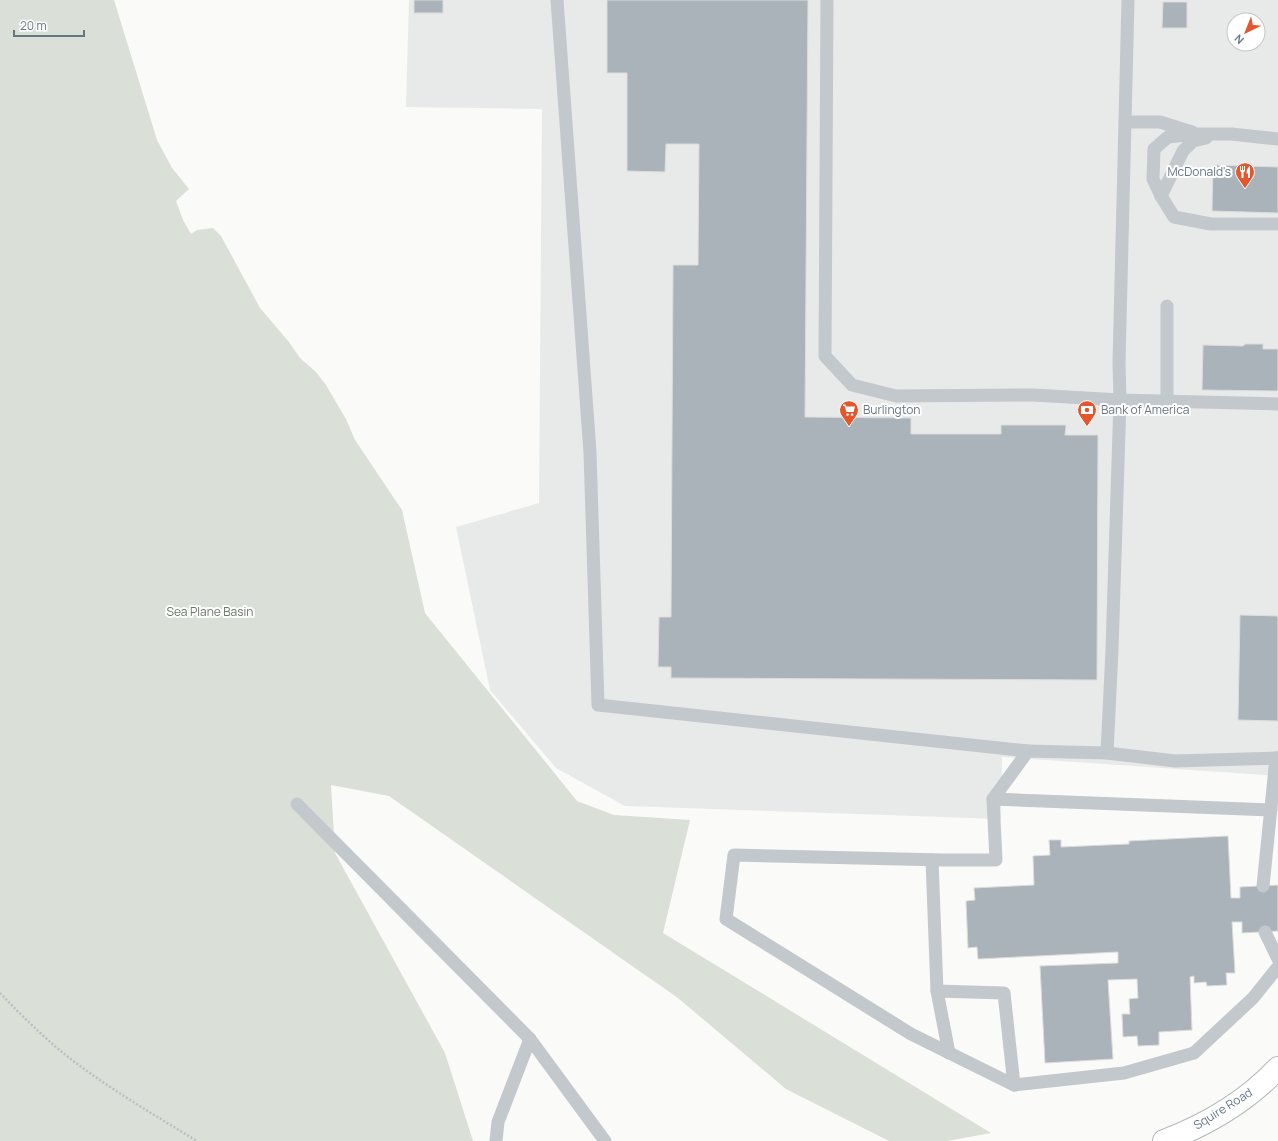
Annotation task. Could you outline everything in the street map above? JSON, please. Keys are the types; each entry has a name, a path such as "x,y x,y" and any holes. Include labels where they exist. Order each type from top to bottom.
{"highway":[{"name":"Squire Road","path":"1164,1141 1203,1123 1233,1105 1259,1086 1278,1068"}],"lane":[{"path":"557,0 590,452 598,705 1028,751 1107,753 1175,762 1277,758 1263,886"},
{"path":"827,0 825,356 852,385 896,396 1032,395 1120,400 1278,404"},
{"path":"1107,753 1112,650 1120,400 1119,356 1128,0"},
{"path":"1125,122 1160,122 1197,134"},
{"path":"1161,196 1183,151 1193,141 1231,134"},
{"path":"1278,139 1231,134 1168,136 1154,149 1153,179 1161,196 1174,217 1211,224 1278,224"},
{"path":"1167,306 1167,401"},
{"path":"1028,751 993,799 996,860 932,860 734,855 726,919 911,1034 1014,1085 1124,1072 1194,1053 1253,998 1278,967"},
{"path":"993,799 1271,810"},
{"path":"297,804 530,1039 604,1141"},
{"path":"932,860 937,991 949,1053"},
{"path":"1265,932 1278,959"},
{"path":"937,991 1004,993 1014,1085"},
{"path":"496,1141 498,1122 530,1039"}],"path":[{"path":"0,994 46,1038 75,1062 105,1084 197,1141"}],"shaded area":[{"path":"409,0 1278,0 1278,776 1002,757 1001,819 625,806 556,768 490,690 456,527 539,503 542,109 406,107"}],"green space":[{"name":"Sea Plane Basin","path":"0,0 114,0 157,140 172,168 189,189 176,201 183,220 191,234 197,230 213,228 221,236 260,308 289,342 300,358 316,372 326,385 346,419 355,440 402,510 425,613 577,801 614,815 690,820 663,933 991,1133 947,1141 889,1141 786,1089 678,998 389,796 331,785 335,853 445,1053 473,1141 0,1141"}],"building":[{"path":"414,0 443,0 443,13 414,13"},
{"path":"607,0 808,0 805,417 911,418 911,434 1001,434 1001,425 1066,425 1065,435 1098,435 1097,680 671,678 671,667 658,667 659,617 671,617 673,265 698,265 699,144 666,144 665,172 627,171 627,73 607,73"},
{"path":"1163,2 1187,2 1187,28 1162,28"},
{"name":"McDonald's","path":"1213,165 1278,167 1278,213 1212,211"},
{"path":"1245,344 1263,344 1263,349 1278,349 1278,391 1202,390 1203,345 1243,346"},
{"path":"1240,615 1278,616 1278,721 1238,720"},
{"path":"1228,836 1231,898 1240,898 1240,887 1278,885 1278,931 1242,933 1242,922 1232,922 1235,973 1226,973 1227,985 1207,986 1206,982 1194,983 1194,976 1190,977 1192,1030 1159,1032 1159,1045 1138,1046 1137,1036 1123,1037 1122,1014 1130,1014 1129,999 1138,998 1137,979 1108,980 1113,1059 1045,1063 1040,966 1118,963 1118,952 978,959 977,947 968,948 966,901 975,900 974,888 1034,885 1033,856 1050,855 1049,840 1061,840 1061,847 1129,844 1129,841"}],"place":[{"name":"McDonald's","path":"1245,189"},
{"name":"Burlington","path":"849,427"},
{"name":"Bank of America","path":"1087,427"}]}
